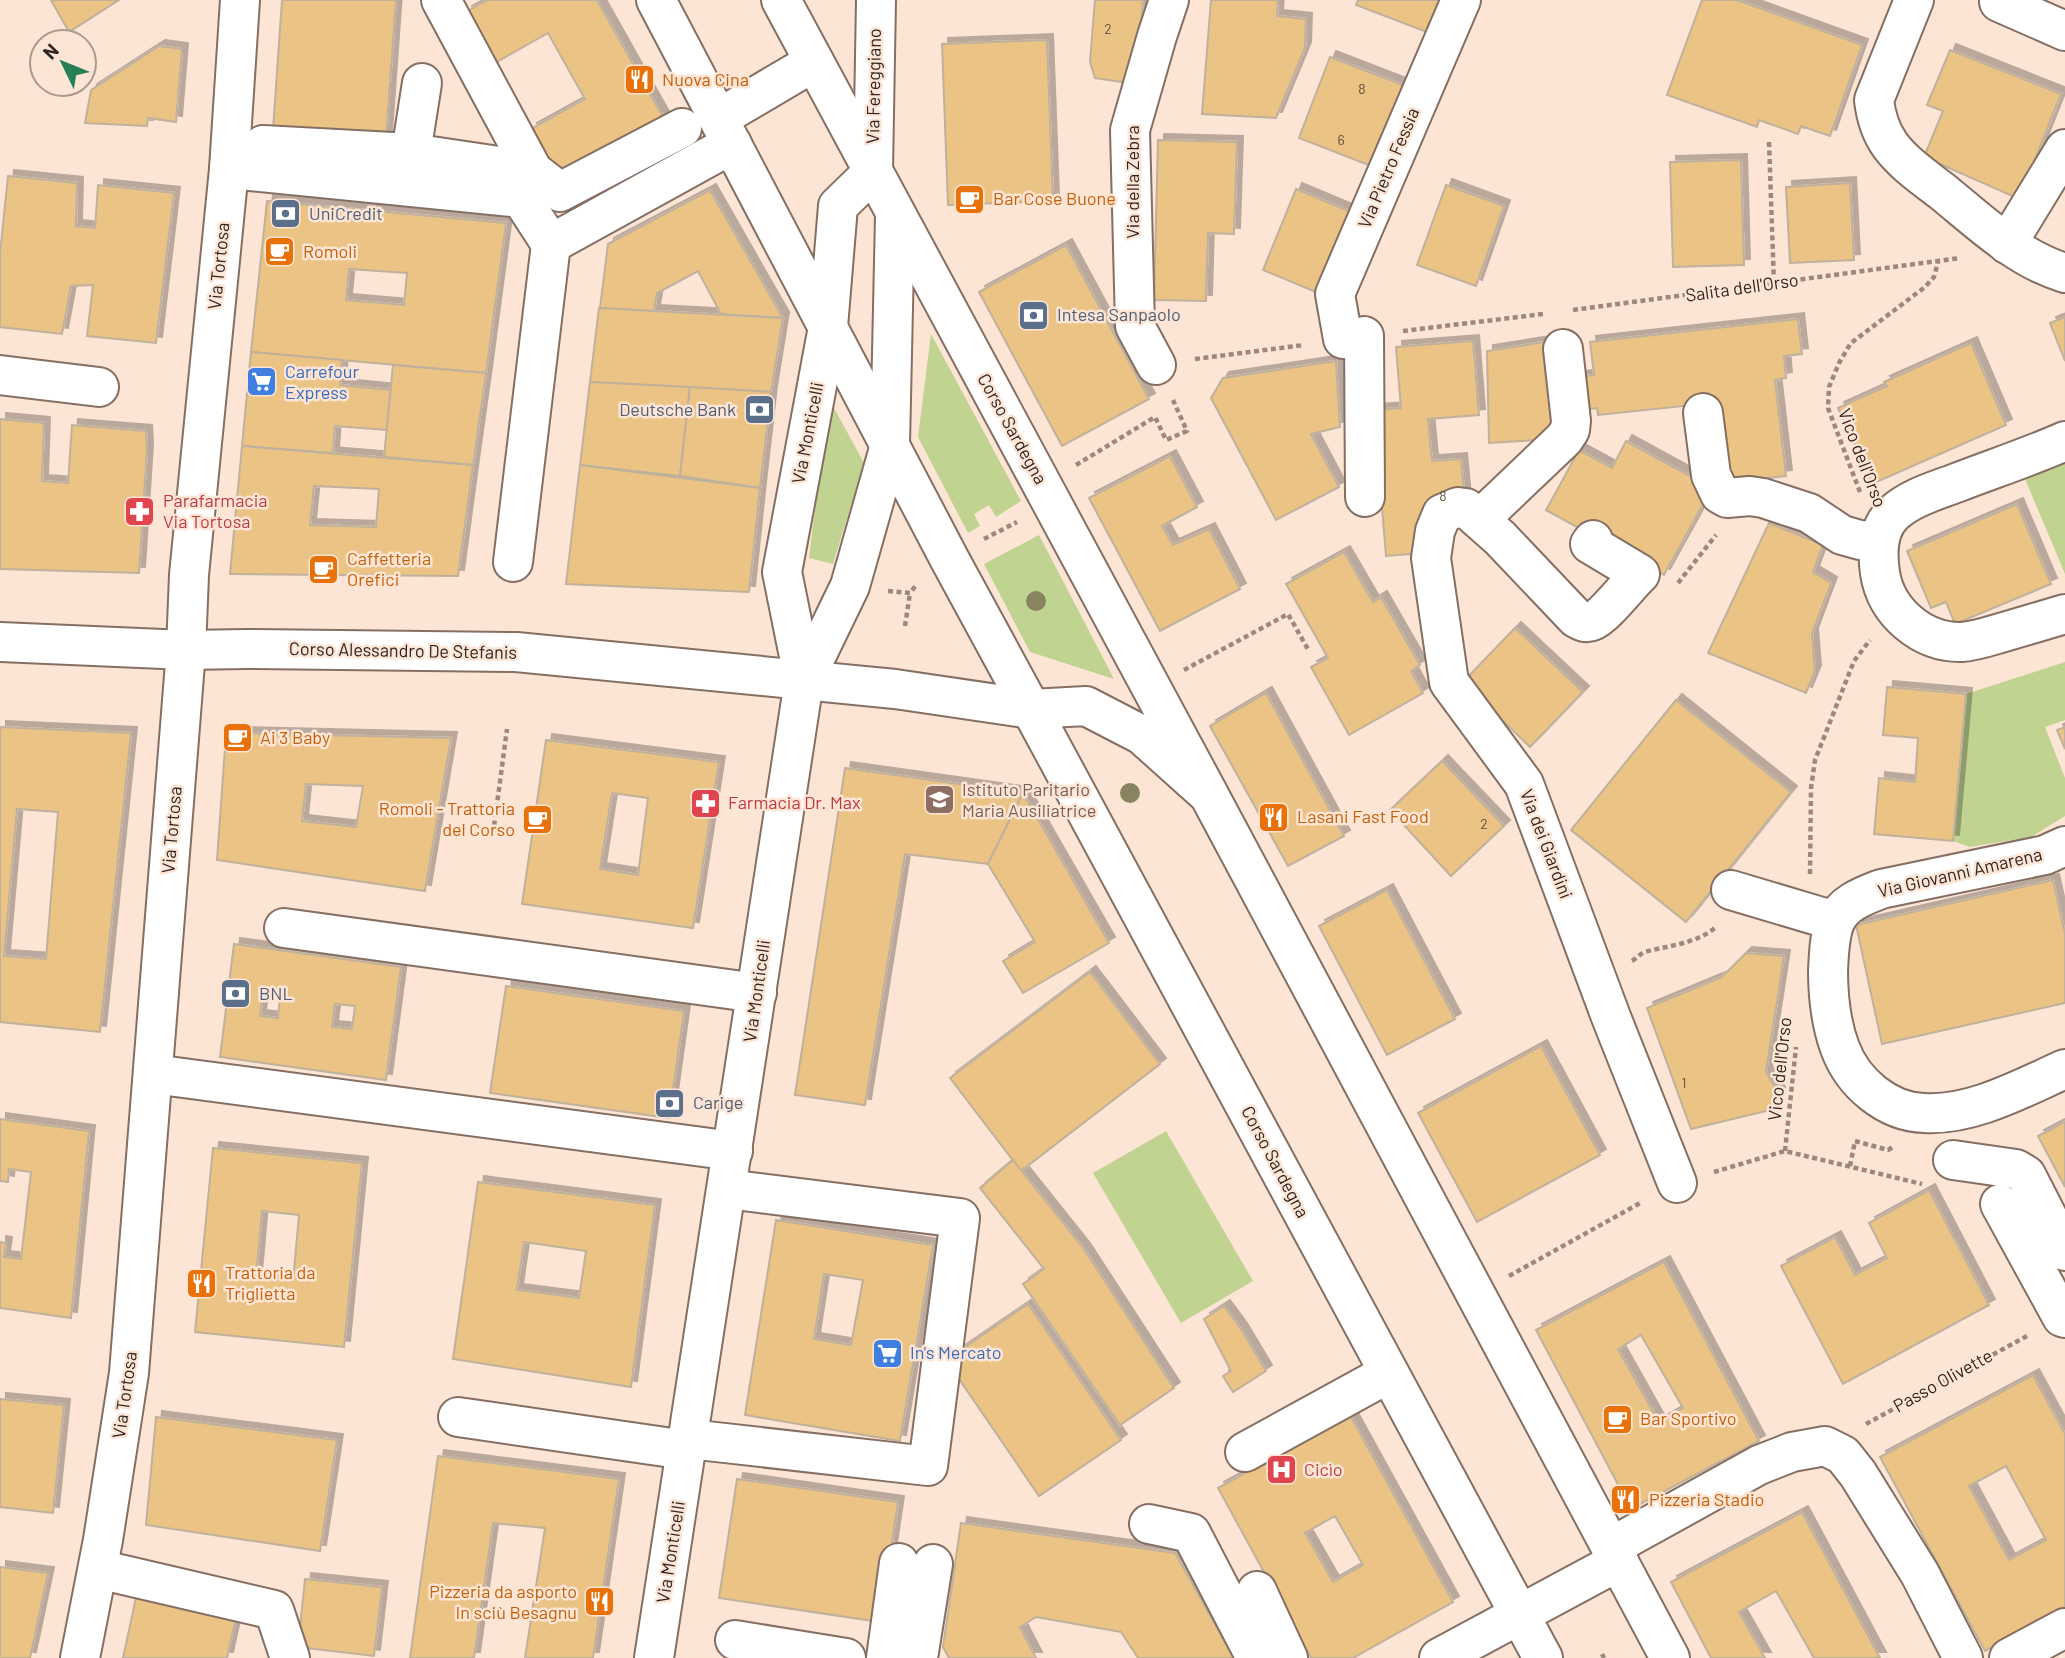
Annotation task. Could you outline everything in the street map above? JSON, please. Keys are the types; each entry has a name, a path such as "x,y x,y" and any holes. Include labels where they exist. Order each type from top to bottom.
{"street":[{"name":"Via Tortosa","path":"80,1658 98,1569 129,1373 186,650 189,575 229,169 240,0"},
{"path":"441,0 533,171 560,191 682,128"},
{"path":"656,0 1031,709"},
{"name":"Corso Sardegna","path":"781,0 1671,1658"},
{"name":"Via Fereggiano","path":"873,172 876,0"},
{"name":"Via della Zebra","path":"1156,365 1135,326 1130,131 1169,0"},
{"name":"Via Pietro Fessia","path":"1353,337 1335,294 1461,0"},
{"path":"1914,0 1874,100 1876,117 1891,146 1906,163 2007,244 2039,263 2065,273"},
{"path":"1999,2 2065,30"},
{"path":"551,244 726,131 814,62"},
{"path":"411,153 420,91"},
{"path":"263,145 411,153 533,171"},
{"path":"2007,244 2065,149"},
{"path":"229,169 521,198 551,244 513,562"},
{"name":"Via Monticelli","path":"654,1658 804,681 782,572 828,327 838,206 873,172"},
{"path":"804,681 850,586 890,445 895,213"},
{"path":"1353,337 1365,497"},
{"path":"1480,519 1564,439 1570,430 1572,421 1563,349"},
{"path":"0,375 99,387"},
{"path":"1703,413 1711,475 1720,494 1723,514 1750,496 1763,498 1809,513 1842,535 1879,541"},
{"path":"2065,441 1917,498 1894,513 1885,523 1878,553 1882,584 1905,622 1949,641 1973,640 2065,614"},
{"name":"Via dei Giardini","path":"1640,574 1596,620 1583,622 1466,508 1449,509 1442,514 1434,531 1431,558 1449,682 1524,784 1611,1017 1677,1183"},
{"path":"1592,540 1590,544 1640,574"},
{"name":"Corso Alessandro De Stefanis","path":"0,642 186,650 516,652 804,681"},
{"name":"Corso Sardegna","path":"804,681 895,689 1031,709 1086,706 1142,735 1209,796"},
{"name":"Corso Sardegna","path":"1031,709 1543,1658"},
{"name":"Via Giovanni Amarena","path":"1822,918 1881,889 2058,844"},
{"path":"1739,893 1822,918 1830,941 1828,982 1834,1028 1840,1049 1850,1068 1864,1085 1880,1099 1900,1110 1924,1114 1977,1105 2065,1069"},
{"path":"284,928 757,993"},
{"path":"153,1074 733,1151"},
{"path":"1953,1160 2017,1169 2026,1175 2065,1251"},
{"path":"458,1417 687,1445 928,1466 960,1218 727,1189"},
{"path":"2000,1204 2063,1317"},
{"path":"1245,1452 1389,1373"},
{"path":"1438,1658 1519,1614 1759,1465 1792,1452 1825,1446 1843,1455 1857,1474 1920,1574 1963,1658"},
{"path":"1149,1524 1191,1533 1256,1658"},
{"path":"886,1658 916,1564 918,1658"},
{"path":"98,1569 274,1610 290,1658"},
{"path":"1257,1591 1288,1658"},
{"path":"2008,1658 2065,1628"},
{"path":"735,1640 846,1658"}],"path":[{"path":"1769,142 1774,284"},
{"name":"Salita dell'Orso","path":"1572,310 1938,262 1977,255 2007,244"},
{"name":"Vico dell'Orso","path":"1879,541 1828,408 1829,387 1851,343 1925,288 1934,277 1938,262"},
{"path":"1070,468 1155,417 1166,440 1187,431 1156,365 1353,337 1546,314"},
{"path":"1640,574 1666,587 1676,586 1723,514"},
{"path":"974,545 1018,521"},
{"path":"905,626 910,593 925,574"},
{"path":"885,590 910,593"},
{"path":"1822,918 1811,788 1815,760 1854,661 1875,634 1898,613"},
{"path":"1181,672 1288,614 1309,651"},
{"path":"493,834 507,729"},
{"path":"1624,965 1643,952 1685,943 1709,932 1739,893"},
{"name":"Vico dell'Orso","path":"1786,1151 1796,1046"},
{"name":"Passo Olivette","path":"1825,1446 2063,1317"}],"green space":[{"path":"931,334 1021,501 996,517 989,505 974,514 980,526 968,533 918,437"},
{"path":"828,397 864,463 833,564 809,558"},
{"path":"2065,456 2065,574 2023,474"},
{"path":"1039,535 1114,679 1030,652 984,564"},
{"path":"2065,662 2065,720 2045,727 2065,778 2065,816 2031,837 1970,847 1953,841 1966,694"},
{"path":"1166,1131 1253,1281 1181,1323 1093,1173"}],"building":[{"path":"51,0 119,0 75,28 67,28"},
{"path":"282,0 396,0 386,138 273,130"},
{"path":"487,0 597,0 664,119 559,178 531,129 585,99 548,33 495,63 466,12"},
{"path":"1095,0 1143,0 1138,66 1128,83 1095,78 1090,62"},
{"path":"1211,0 1278,0 1277,16 1306,19 1305,48 1276,118 1202,114"},
{"path":"1358,0 1445,0 1432,34 1356,5"},
{"path":"1702,0 1737,0 1862,45 1830,136 1801,126 1798,134 1759,120 1757,127 1667,95"},
{"path":"1047,40 1053,201 948,205 942,44"},
{"path":"159,46 182,49 176,122 148,118 147,126 85,123 90,98 98,98 98,85"},
{"path":"1950,50 2061,94 2019,199 1924,157 1943,111 1927,105"},
{"path":"1330,57 1403,85 1371,166 1299,138"},
{"path":"1158,140 1237,142 1234,234 1208,233 1206,301 1154,300"},
{"path":"1741,160 1744,265 1673,267 1670,162"},
{"path":"8,176 77,183 76,226 95,228 98,185 174,193 156,343 87,336 93,285 71,286 62,334 0,327 0,254"},
{"path":"1850,183 1854,260 1790,263 1786,187"},
{"path":"1446,185 1504,206 1476,286 1417,265"},
{"path":"1296,189 1356,214 1323,295 1263,270"},
{"path":"710,190 783,318 721,314 698,271 657,293 654,311 600,308 608,244"},
{"path":"267,201 506,223 486,373 251,352","holes":["349,269 407,273 404,305 346,300"]},
{"path":"1066,245 1149,399 1062,446 979,292"},
{"path":"599,308 783,318 771,392 590,382"},
{"path":"2065,317 2065,361 2050,323"},
{"path":"1798,319 1802,354 1784,356 1786,378 1775,380 1786,476 1721,483 1712,403 1598,415 1597,408 1582,410 1578,377 1594,375 1590,342"},
{"path":"1473,341 1479,415 1428,419 1432,461 1461,459 1465,501 1423,553 1386,556 1374,410 1401,408 1396,347"},
{"path":"1551,341 1553,439 1489,443 1487,351"},
{"path":"1971,343 2006,425 1872,484 1838,408 1887,386 1884,382"},
{"path":"251,352 342,360 340,385 391,390 387,430 335,426 333,453 242,446"},
{"path":"1336,361 1340,427 1311,434 1339,487 1276,520 1211,398 1223,378"},
{"path":"393,365 486,373 473,465 384,457"},
{"path":"590,382 690,387 680,476 580,465"},
{"path":"690,387 771,392 760,488 680,476"},
{"path":"0,419 44,423 42,481 68,483 72,425 146,431 139,573 0,569"},
{"path":"1626,441 1712,488 1664,575 1546,510 1579,450 1612,468"},
{"path":"242,446 473,465 458,576 230,574","holes":["314,486 379,489 376,527 310,525"]},
{"path":"1170,456 1197,507 1162,526 1173,545 1209,529 1240,589 1160,631 1089,498"},
{"path":"580,465 760,488 749,592 566,584"},
{"path":"2017,504 2051,584 1955,624 1946,602 1931,608 1907,551"},
{"path":"1769,523 1823,545 1813,572 1831,583 1812,634 1815,671 1806,693 1708,653"},
{"path":"1344,552 1373,602 1381,597 1420,665 1411,671 1423,693 1349,735 1311,667 1328,658 1286,584"},
{"path":"1515,628 1583,692 1530,747 1463,682"},
{"path":"1887,687 1966,694 1953,841 1874,834 1879,778 1915,782 1918,738 1883,735"},
{"path":"1266,693 1344,836 1288,866 1210,726"},
{"path":"1676,700 1791,792 1686,922 1571,830"},
{"path":"0,727 131,733 100,1032 0,1022","holes":["17,809 58,812 46,959 4,956"]},
{"path":"2065,727 2065,749 2057,730"},
{"path":"226,734 451,738 425,891 217,860","holes":["306,784 363,786 356,827 302,821"]},
{"path":"546,740 719,762 693,928 522,904","holes":["612,793 648,798 638,875 600,869"]},
{"path":"1442,761 1504,826 1451,876 1390,810"},
{"path":"845,768 1023,793 988,864 905,854 865,1105 795,1095"},
{"path":"1023,793 1109,943 1023,993 1003,961 1035,942 988,864"},
{"path":"2053,880 2065,934 2065,1003 1882,1044 1856,925"},
{"path":"1387,890 1455,1019 1387,1055 1319,926"},
{"path":"234,944 401,967 386,1080 220,1057","holes":["263,993 280,995 278,1018 260,1016","335,1004 355,1006 352,1029 332,1027"]},
{"path":"1746,953 1784,956 1766,1072 1779,1093 1775,1109 1691,1129 1647,1008 1722,977"},
{"path":"1090,972 1160,1064 1021,1171 950,1078"},
{"path":"506,986 684,1011 669,1118 490,1093"},
{"path":"1541,1046 1600,1155 1477,1222 1418,1113"},
{"path":"0,1119 89,1131 71,1318 0,1308 0,1242 6,1243 4,1257 21,1259 31,1172 9,1169 8,1182 0,1181"},
{"path":"2065,1122 2065,1187 2038,1136"},
{"path":"213,1148 362,1163 344,1347 195,1332","holes":["262,1211 299,1215 293,1281 256,1277"]},
{"path":"1013,1160 1084,1249 1174,1388 1120,1425 1023,1284 1044,1269 980,1188"},
{"path":"478,1182 655,1205 631,1387 453,1359","holes":["524,1242 586,1251 579,1298 517,1290"]},
{"path":"1929,1190 1989,1305 1843,1384 1781,1266 1835,1237 1855,1275 1887,1258 1869,1223"},
{"path":"776,1220 933,1245 900,1441 745,1415","holes":["824,1274 863,1280 851,1345 814,1339"]},
{"path":"1664,1262 1759,1441 1631,1509 1536,1330","holes":["1641,1335 1683,1408 1659,1422 1618,1349"]},
{"path":"1028,1304 1121,1440 1039,1496 946,1360"},
{"path":"1224,1306 1266,1371 1233,1392 1223,1376 1231,1371 1204,1319"},
{"path":"2033,1375 2065,1434 2065,1608 1985,1651 1880,1457","holes":["2006,1466 2046,1540 2009,1560 1969,1486"]},
{"path":"0,1399 64,1405 53,1513 0,1507"},
{"path":"1350,1415 1453,1602 1353,1658 1311,1658 1218,1488","holes":["1335,1516 1363,1565 1333,1582 1305,1533"]},
{"path":"156,1417 337,1440 320,1551 146,1525"},
{"path":"438,1456 619,1479 593,1658 525,1658 545,1528 493,1523 474,1658 410,1658"},
{"path":"737,1479 898,1502 880,1622 719,1598"},
{"path":"1802,1512 1880,1658 1814,1658 1776,1591 1739,1612 1765,1658 1711,1658 1671,1582"},
{"path":"961,1523 1175,1553 1234,1658 1138,1658 1121,1632 1036,1617 1020,1627 1036,1658 949,1658 943,1647"},
{"path":"0,1567 48,1573 30,1658 0,1658"},
{"path":"305,1579 382,1587 374,1656 298,1647"},
{"path":"137,1593 237,1613 227,1658 123,1658"}],"place":[{"name":"Nuova Cina","path":"639,80"},
{"name":"Bar Cose Buone","path":"970,199"},
{"name":"UniCredit","path":"286,214"},
{"name":"Romoli","path":"280,252"},
{"name":"Intesa Sanpaolo","path":"1034,315"},
{"name":"Carrefour Express","path":"262,382"},
{"name":"Deutsche Bank","path":"759,410"},
{"name":"Parafarmacia Via Tortosa","path":"140,511"},
{"name":"Caffetteria Orefici","path":"324,569"},
{"name":"Ai 3 Baby","path":"237,738"},
{"name":"Istituto Paritario Maria Ausiliatrice","path":"939,800"},
{"name":"Farmacia Dr. Max","path":"705,803"},
{"name":"Lasani Fast Food","path":"1274,817"},
{"name":"Romoli - Trattoria del Corso","path":"538,819"},
{"name":"BNL","path":"236,994"},
{"name":"Carige","path":"670,1103"},
{"name":"Trattoria da Triglietta","path":"202,1283"},
{"name":"In's Mercato","path":"887,1353"},
{"name":"Bar Sportivo","path":"1617,1419"},
{"name":"Cicìo","path":"1281,1470"},
{"name":"Pizzeria Stadio","path":"1626,1500"},
{"name":"Pizzeria da asporto In sciù Besagnu","path":"600,1602"}]}
